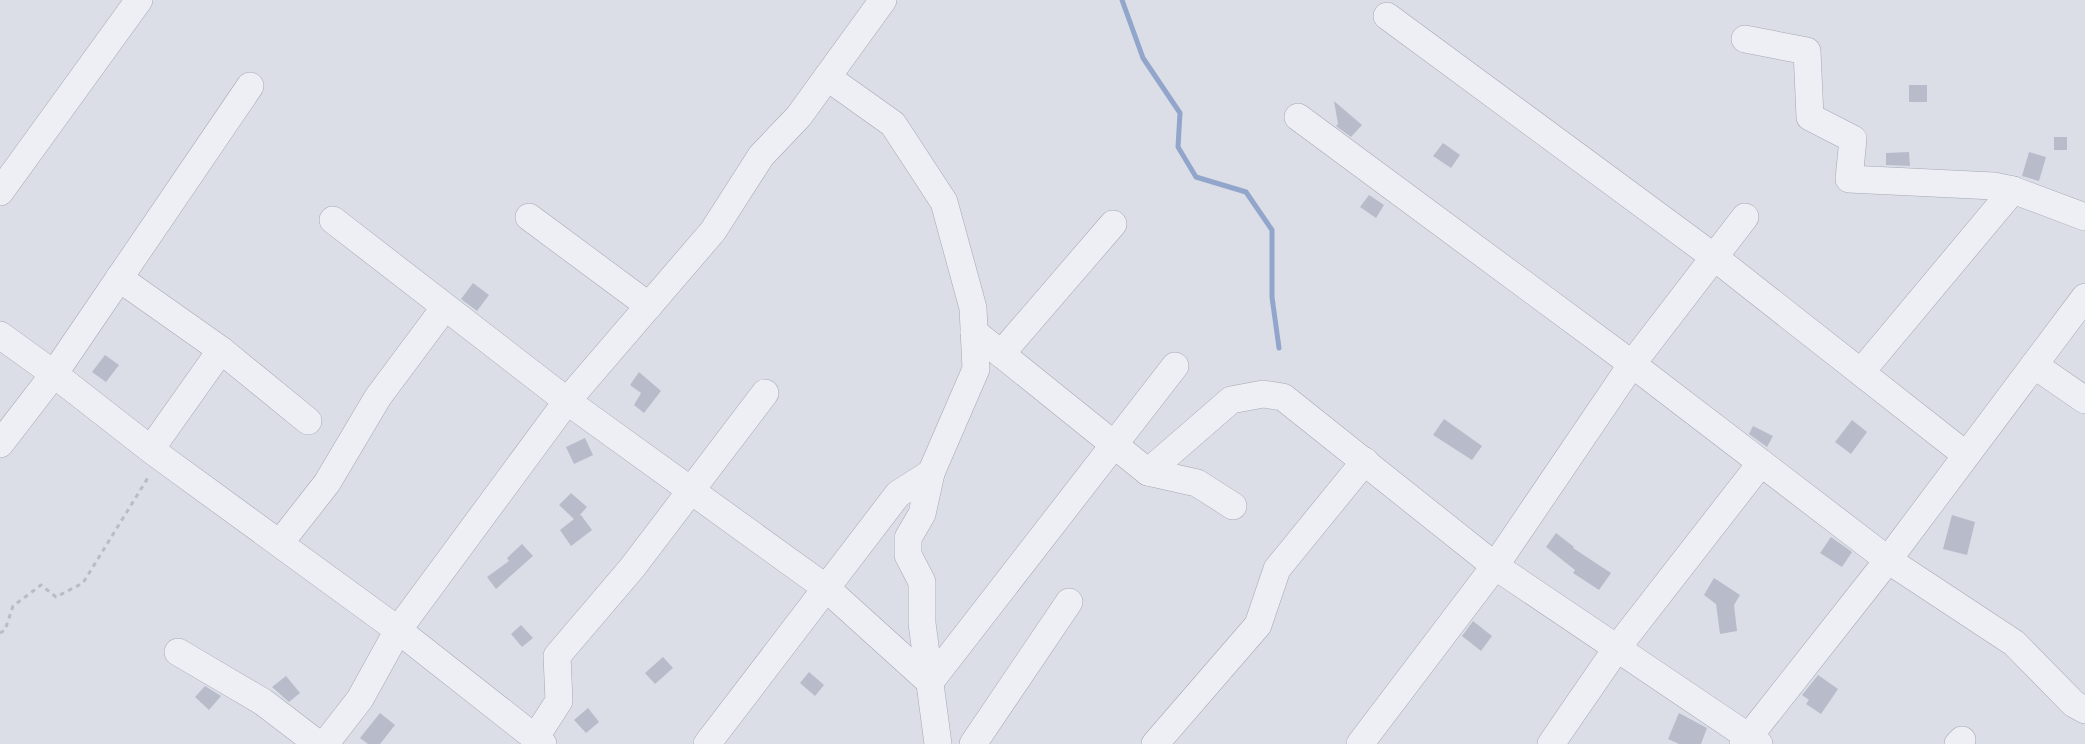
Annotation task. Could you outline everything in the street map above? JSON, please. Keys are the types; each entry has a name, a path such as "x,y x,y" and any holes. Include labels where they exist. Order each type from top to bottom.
{"street":[{"path":"0,192 139,0"},
{"path":"325,744 360,699 398,630 567,401 713,231 761,156 799,116 883,0"},
{"path":"1387,16 1714,257 1966,455"},
{"path":"1745,39 1807,51 1810,117 1852,139 1849,179 1994,186 2013,190 2085,217"},
{"path":"827,77 893,124 944,202 973,308 976,369 931,473 922,514 908,538 908,555 922,582 922,623 938,744"},
{"path":"0,444 54,374 250,86"},
{"path":"1298,117 1632,364 1888,560 2014,644 2074,704 2085,710"},
{"path":"1861,372 2013,190"},
{"path":"529,217 649,306"},
{"path":"1360,744 1495,566 1632,364 1745,217"},
{"path":"333,220 567,401 826,588 930,682"},
{"path":"1001,354 1113,224"},
{"path":"119,278 221,350 308,421"},
{"path":"1148,472 1232,400 1263,394 1283,397 1495,566 1750,741 2085,297"},
{"path":"279,543 327,483 378,397 445,307"},
{"path":"974,332 1148,472 1197,483 1233,506"},
{"path":"0,335 153,451 398,630 539,741 559,701 557,656 632,568 765,393"},
{"path":"153,451 221,350"},
{"path":"2034,365 2085,400"},
{"path":"930,682 1174,366"},
{"path":"1155,744 1258,625 1277,569 1365,461"},
{"path":"1551,744 1617,648 1761,463"},
{"path":"707,744 898,494 931,473"},
{"path":"973,744 1069,602"},
{"path":"178,652 263,702 318,744"}],"path":[{"path":"0,633 5,630 13,606 41,585 56,597 83,583 151,474 153,451"}],"building":[{"path":"1909,85 1927,85 1927,102 1909,102"},
{"path":"1334,101 1362,125 1351,137 1336,126 1338,124"},
{"path":"2054,137 2067,137 2067,150 2054,150"},
{"path":"1443,143 1460,155 1451,168 1433,156"},
{"path":"1909,152 1910,166 1886,165 1886,153"},
{"path":"2029,152 2046,157 2039,181 2022,176"},
{"path":"1369,195 1384,205 1376,218 1360,207"},
{"path":"473,283 489,295 477,311 461,299"},
{"path":"105,355 119,365 106,382 92,372"},
{"path":"639,372 661,391 644,413 634,405 641,393 630,385"},
{"path":"1444,419 1482,446 1472,460 1433,435"},
{"path":"1852,420 1867,432 1851,454 1835,442"},
{"path":"1753,426 1773,436 1767,447 1749,434"},
{"path":"585,438 593,455 574,464 566,447"},
{"path":"571,493 587,507 579,516 581,515 592,530 571,546 560,530 574,519 559,505"},
{"path":"1952,515 1975,522 1967,555 1943,549"},
{"path":"1556,533 1573,548 1611,573 1599,590 1573,573 1575,570 1546,547"},
{"path":"1831,537 1852,552 1842,567 1820,553"},
{"path":"522,544 533,556 496,589 487,577 509,561 507,558"},
{"path":"1714,578 1740,595 1734,605 1737,631 1720,634 1716,604 1704,595"},
{"path":"1473,621 1492,636 1481,651 1462,636"},
{"path":"521,625 533,638 522,647 511,634"},
{"path":"663,657 673,668 655,684 645,673"},
{"path":"809,672 824,685 815,696 800,683"},
{"path":"1818,675 1838,689 1821,714 1806,704 1809,700 1802,695"},
{"path":"286,676 300,693 289,702 272,687"},
{"path":"205,686 221,696 209,710 195,697"},
{"path":"588,708 599,722 586,733 574,720"},
{"path":"380,713 395,725 380,744 368,744 360,738"},
{"path":"1679,713 1707,728 1701,744 1679,744 1668,739"}],"waterway":[{"path":"1122,0 1143,58 1180,113 1178,147 1196,177 1246,192 1272,230 1272,297 1279,348"}]}
